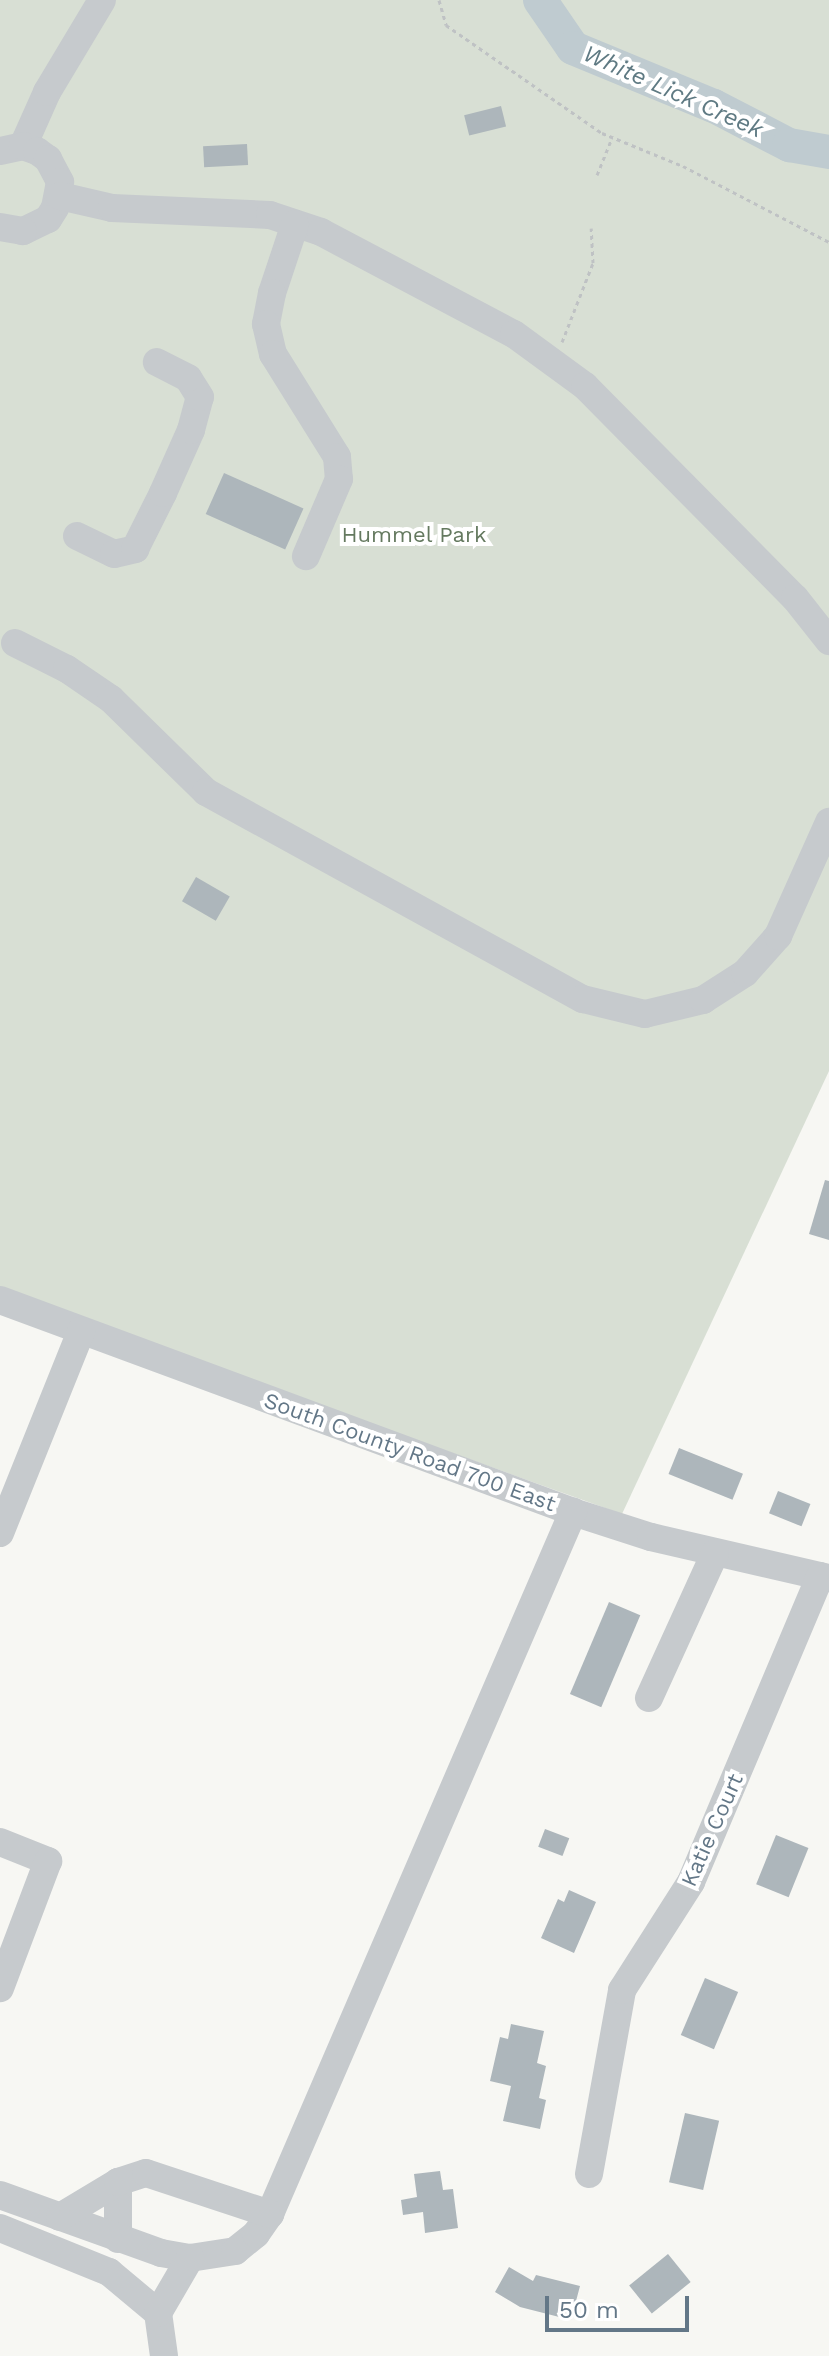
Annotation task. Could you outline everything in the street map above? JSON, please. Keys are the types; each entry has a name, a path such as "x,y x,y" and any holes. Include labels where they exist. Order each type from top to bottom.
{"street":[{"path":"0,227 23,231 36,227 48,219 60,196 56,170 48,159 12,148 102,0"},
{"path":"60,196 112,208 270,215 321,232 514,334 585,386 795,598 829,641"},
{"path":"295,224 272,293 266,324 273,354 337,457 339,479 306,556"},
{"path":"77,536 114,554 135,549 163,493 191,430 200,397 188,378 157,362"},
{"path":"20,646 67,669 111,699 206,792 583,999 645,1014 703,1000 745,973 778,936 829,822"},
{"name":"South County Road 700 East","path":"0,1300 573,1512 715,1553 825,1577"},
{"path":"0,1533 6,1501 81,1331"},
{"path":"0,2195 118,2239 161,2253 190,2258 235,2251 256,2234 270,2214 573,1512"},
{"path":"649,1698 715,1553"},
{"name":"Katie Court","path":"589,2174 622,1990 691,1882 825,1577"},
{"path":"0,1842 48,1861 0,1988"},
{"path":"60,2217 118,2182 146,2173 270,2214"},
{"path":"118,2182 118,2239"},
{"path":"0,2228 109,2272 158,2313"},
{"path":"164,2356 158,2313 190,2258"}],"path":[{"path":"439,0 446,25 612,137 683,166 829,242"},
{"path":"597,175 612,137"},
{"path":"552,362 593,263 591,228"}],"green space":[{"name":"Hummel Park","path":"0,0 829,0 829,1071 622,1514 0,1291"}],"building":[{"path":"501,106 506,126 469,136 464,115"},
{"path":"247,144 248,165 204,167 203,146"},
{"path":"224,473 303,508 285,549 206,514"},
{"path":"196,877 230,896 216,921 182,901"},
{"path":"825,1180 829,1181 829,1240 809,1234"},
{"path":"679,1448 743,1474 732,1500 669,1474"},
{"path":"778,1491 810,1504 801,1526 769,1513"},
{"path":"609,1602 640,1615 601,1707 570,1694"},
{"path":"545,1829 569,1838 562,1856 538,1847"},
{"path":"776,1835 808,1848 789,1897 756,1884"},
{"path":"569,1890 596,1902 574,1953 541,1938 558,1899 564,1902"},
{"path":"705,1978 738,1992 714,2049 681,2035"},
{"path":"511,2024 544,2031 537,2063 546,2066 539,2098 546,2100 540,2129 503,2121 511,2086 490,2081 500,2037 508,2039"},
{"path":"685,2113 719,2121 703,2190 669,2182"},
{"path":"440,2171 443,2190 453,2189 458,2228 425,2233 423,2212 403,2215 401,2200 417,2197 414,2174"},
{"path":"668,2254 691,2282 652,2313 629,2285"},
{"path":"509,2267 533,2281 536,2275 580,2286 571,2320 520,2307 495,2292"}],"waterway":[{"name":"White Lick Creek","path":"540,0 573,48 714,106 789,145 829,152"}]}
